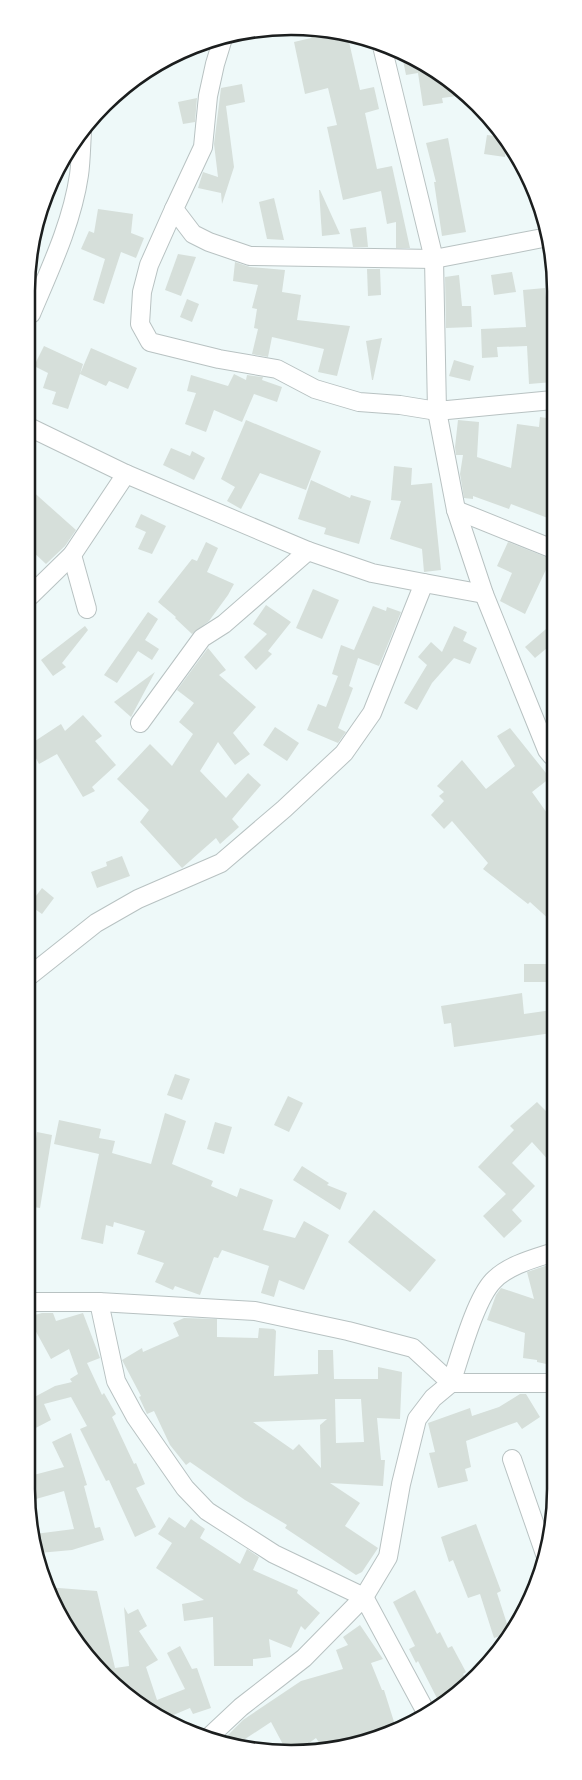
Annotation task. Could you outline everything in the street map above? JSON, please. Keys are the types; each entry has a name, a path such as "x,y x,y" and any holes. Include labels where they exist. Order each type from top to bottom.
{"street":[{"path":"221,45 208,96 203,147 150,265 142,292 140,324 150,342 219,359 277,369 315,388 359,402 400,405 436,411 547,401"},
{"path":"384,52 404,128 434,259 436,411 456,510 484,594 547,750"},
{"path":"35,305 52,265 70,213 79,175 81,145"},
{"path":"174,209 193,234 209,242 250,256 434,259 541,238"},
{"path":"35,430 126,474 308,551 372,573 484,594"},
{"path":"35,591 72,555 126,474"},
{"path":"456,510 547,546"},
{"path":"140,723 202,638 224,624 308,551"},
{"path":"72,555 87,609"},
{"path":"35,971 96,923 138,899 221,863 284,809 344,753 372,713 424,583"},
{"path":"213,1732 241,1706 304,1658 364,1597 388,1557 401,1484 417,1419 433,1398 451,1383 481,1299 492,1281 505,1271 547,1255"},
{"path":"35,1302 99,1302 255,1311 348,1331 412,1348 451,1383 547,1383"},
{"path":"99,1302 116,1381 134,1416 185,1488 207,1511 274,1554 364,1597 424,1708"},
{"path":"512,1459 541,1543"}],"building":[{"path":"310,36 324,37 349,42 360,90 374,87 379,109 365,113 377,169 392,166 410,248 396,248 396,222 387,224 381,191 343,200 327,127 337,125 328,88 305,94 294,42 311,38"},
{"path":"403,61 433,78 456,96 442,98 443,103 423,106 418,73 406,75"},
{"path":"242,84 245,102 226,106 234,167 222,204 221,193 198,188 203,172 218,177 214,144 221,88"},
{"path":"197,98 195,122 183,124 178,102"},
{"path":"487,135 495,136 506,152 505,157 484,154"},
{"path":"448,138 466,232 442,236 434,182 436,182 426,143"},
{"path":"320,190 340,234 322,236"},
{"path":"274,198 284,240 267,239 259,202"},
{"path":"98,209 133,214 131,233 144,238 136,258 121,252 104,304 93,300 105,259 81,249 89,231 94,233"},
{"path":"366,227 368,247 353,247 350,229"},
{"path":"178,254 196,257 181,296 165,290"},
{"path":"235,262 250,267 285,270 282,292 301,295 297,320 350,326 337,376 318,372 324,349 272,337 268,357 252,354 258,329 254,328 257,309 252,308 258,285 233,281"},
{"path":"367,269 380,269 381,295 368,296"},
{"path":"512,272 516,292 494,295 491,275"},
{"path":"459,275 462,306 471,306 472,327 446,328 445,277"},
{"path":"545,288 547,307 547,382 529,384 527,346 497,347 498,357 482,358 481,329 526,327 523,290"},
{"path":"187,299 199,304 192,322 180,317"},
{"path":"382,338 373,380 372,380 366,341"},
{"path":"44,346 83,364 68,409 52,404 56,392 43,388 48,373 35,366"},
{"path":"91,348 137,368 128,389 109,381 106,386 80,374"},
{"path":"454,360 474,366 470,381 449,376"},
{"path":"234,374 246,380 247,375 263,377 262,380 282,387 277,402 254,394 242,422 214,410 206,432 185,424 196,393 187,391 191,375 228,386"},
{"path":"540,417 547,418 547,518 511,504 509,509 473,496 473,499 464,498 460,474 463,455 456,455 455,447 458,420 479,422 477,457 511,468 517,424 539,427"},
{"path":"246,420 321,451 306,490 260,473 241,509 227,501 235,487 221,479"},
{"path":"171,448 190,456 192,451 205,458 194,480 163,465"},
{"path":"394,466 412,468 411,485 432,483 441,570 424,572 422,549 390,539 401,501 391,500"},
{"path":"311,480 350,498 351,495 371,501 359,544 324,534 326,528 298,519"},
{"path":"35,493 76,530 65,546 46,564 35,554"},
{"path":"141,514 166,526 152,554 138,549 146,532 135,527"},
{"path":"206,542 218,548 207,572 234,584 209,621 192,634 158,602 192,559 197,561"},
{"path":"508,542 547,557 547,567 525,614 500,601 512,573 497,566"},
{"path":"313,589 339,600 322,639 296,628"},
{"path":"266,605 291,622 268,651 272,654 256,670 244,657 267,634 253,624"},
{"path":"373,606 386,611 387,607 401,612 379,666 358,658 349,686 353,688 338,728 346,732 338,743 307,730 318,704 326,707 338,676 332,674 341,645 354,650"},
{"path":"148,612 158,619 145,640 159,649 152,660 138,651 117,683 104,675"},
{"path":"85,626 88,630 62,663 66,667 53,676 41,660"},
{"path":"454,626 467,632 463,641 477,648 470,664 454,658 432,683 417,710 404,703 427,665 418,657 431,642 442,652"},
{"path":"547,628 547,648 535,658 525,647"},
{"path":"208,648 226,670 219,675 256,707 233,733 250,754 235,765 218,742 200,771 226,798 248,773 261,785 232,819 239,827 220,844 216,838 182,868 140,822 149,810 117,779 150,744 172,766 193,734 179,722 194,703 177,690"},
{"path":"155,672 131,717 114,702"},
{"path":"83,715 102,736 95,741 116,765 92,787 95,791 83,797 57,754 39,764 35,756 35,741 61,724 65,731"},
{"path":"275,727 299,743 287,761 263,745"},
{"path":"510,728 547,774 547,780 532,792 547,813 547,917 530,902 528,904 483,869 488,863 452,821 444,829 431,815 444,801 439,796 444,792 437,786 462,760 486,789 515,766 497,736"},
{"path":"122,856 130,876 97,888 91,872 107,866 106,862"},
{"path":"42,888 54,898 42,914 35,909 35,897"},
{"path":"524,964 547,964 547,982 524,982"},
{"path":"522,993 524,1014 547,1011 547,1034 454,1047 451,1023 444,1024 441,1006"},
{"path":"175,1074 190,1079 182,1100 167,1095"},
{"path":"288,1096 303,1103 289,1132 274,1125"},
{"path":"537,1102 547,1112 547,1159 532,1142 512,1163 535,1186 512,1210 522,1221 504,1238 483,1216 506,1194 478,1167 514,1130 510,1126"},
{"path":"165,1113 186,1121 172,1164 213,1181 211,1186 237,1197 240,1188 273,1200 263,1230 295,1238 304,1221 329,1235 304,1290 279,1280 274,1297 261,1293 269,1266 222,1250 218,1258 214,1257 200,1295 175,1286 173,1290 155,1282 164,1263 137,1254 145,1231 114,1222 113,1227 106,1225 103,1244 81,1239 99,1154 54,1144 59,1120 101,1129 99,1138 115,1141 112,1153 151,1164"},
{"path":"215,1122 232,1127 224,1154 207,1149"},
{"path":"37,1132 52,1135 40,1208 35,1207 35,1146"},
{"path":"302,1166 329,1183 327,1185 347,1193 340,1210 293,1180"},
{"path":"374,1210 436,1260 410,1292 348,1242"},
{"path":"547,1265 547,1364 537,1362 537,1360 523,1358 525,1333 487,1320 496,1295 501,1288 534,1299 527,1272"},
{"path":"53,1313 56,1321 83,1313 100,1358 87,1363 102,1395 104,1393 116,1414 112,1417 145,1484 136,1488 156,1527 135,1537 109,1480 106,1481 80,1429 87,1426 71,1397 44,1404 51,1420 35,1428 35,1397 55,1386 72,1382 70,1379 78,1374 69,1349 51,1359 35,1330 35,1315"},
{"path":"184,1318 217,1319 217,1337 258,1338 259,1328 274,1329 276,1331 274,1376 318,1374 318,1350 333,1350 334,1379 378,1379 378,1367 402,1372 400,1419 377,1418 381,1460 385,1460 383,1486 330,1483 360,1503 345,1526 378,1548 362,1572 356,1575 285,1528 287,1525 245,1500 190,1462 186,1465 170,1445 154,1411 147,1414 139,1397 141,1396 122,1360 142,1348 143,1352 179,1336 173,1323","holes":["335,1399 361,1399 364,1442 336,1443","327,1419 320,1425 321,1468 299,1444 293,1450 253,1422"]},
{"path":"520,1394 526,1394 540,1417 522,1429 517,1422 466,1441 471,1467 465,1469 468,1481 438,1488 429,1453 435,1452 428,1423 470,1408 472,1416 499,1407"},
{"path":"71,1433 87,1485 84,1486 95,1528 100,1527 104,1540 72,1550 43,1553 39,1533 74,1529 64,1491 36,1499 35,1475 64,1467 52,1442"},
{"path":"169,1517 185,1528 191,1519 205,1529 200,1538 240,1564 247,1549 259,1557 253,1570 298,1590 297,1593 320,1613 305,1630 301,1626 291,1648 269,1639 271,1657 253,1659 253,1666 214,1666 213,1617 184,1621 182,1604 204,1600 156,1568 172,1543 158,1534"},
{"path":"476,1524 501,1591 497,1593 508,1625 500,1636 494,1638 480,1594 468,1598 453,1560 449,1562 441,1537"},
{"path":"54,1588 97,1591 115,1668 129,1666 124,1607 128,1614 138,1609 147,1626 139,1631 158,1660 146,1667 157,1700 185,1689 167,1653 180,1646 192,1669 197,1668 211,1708 193,1714 190,1708 172,1716 149,1702 122,1681 88,1645 69,1617"},
{"path":"415,1590 437,1634 440,1632 448,1648 452,1646 466,1672 463,1674 465,1677 437,1699 418,1661 416,1663 409,1649 415,1646 393,1602"},
{"path":"360,1625 383,1659 371,1663 382,1690 384,1690 395,1723 357,1736 324,1743 320,1743 316,1738 308,1744 283,1745 271,1722 243,1740 227,1736 243,1720 301,1681 343,1669 336,1650 348,1645 343,1637"}]}
